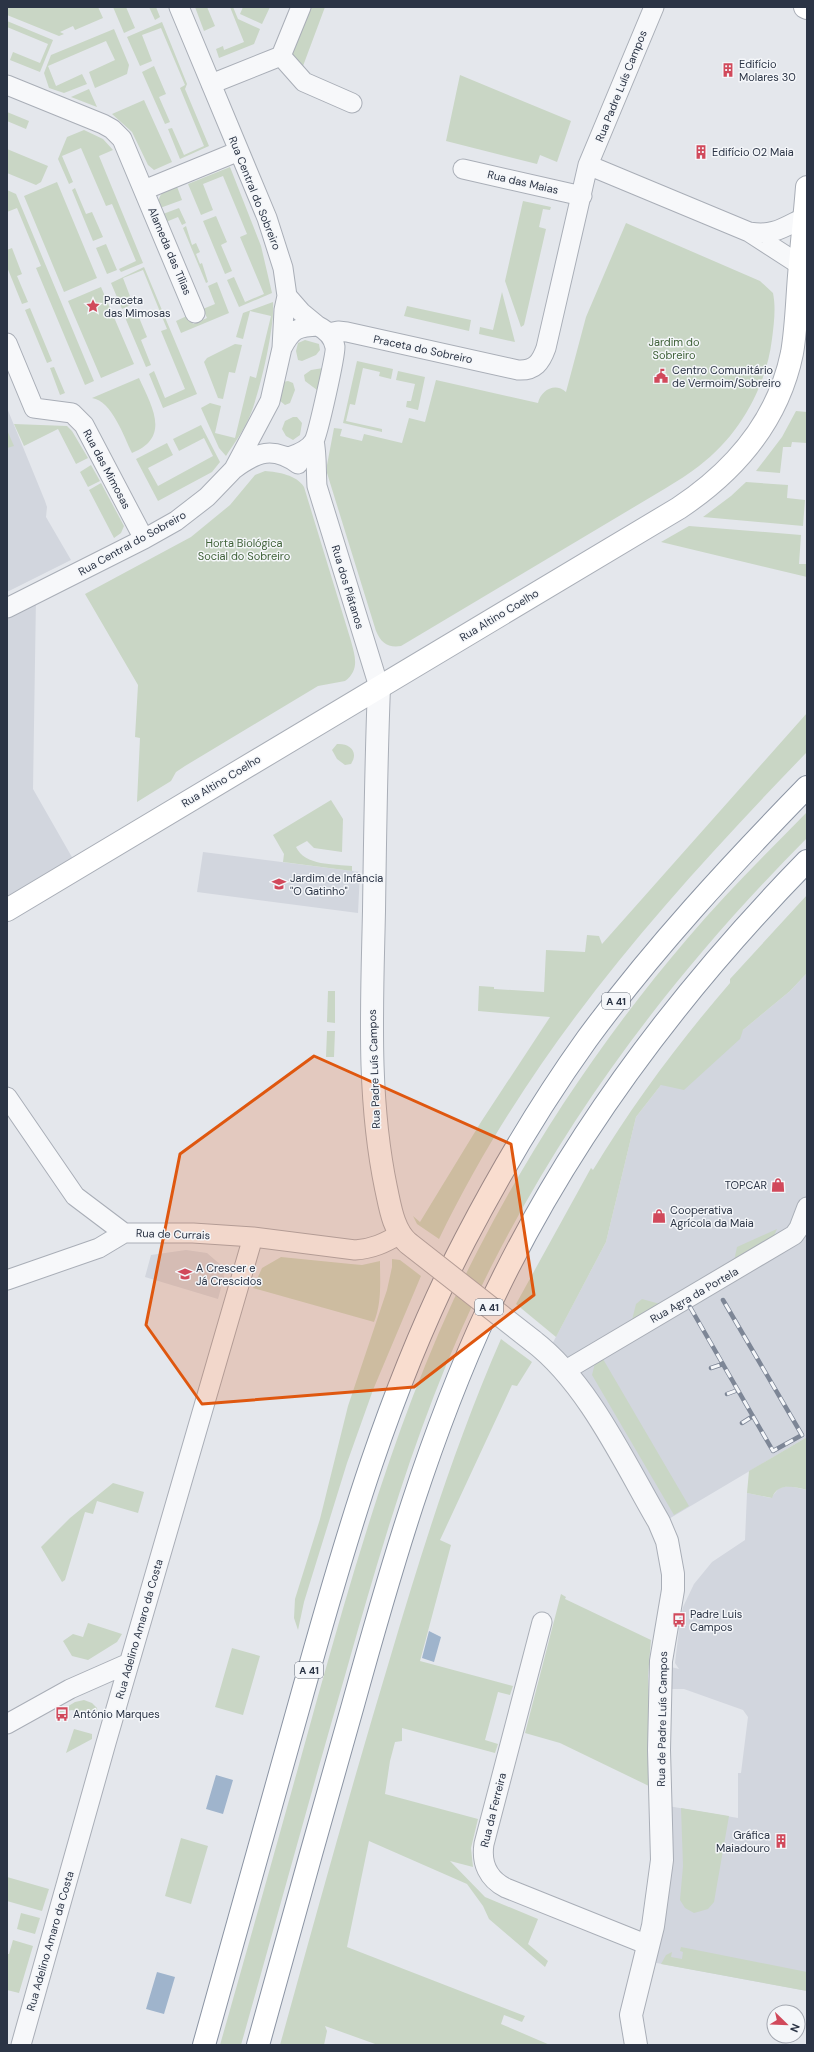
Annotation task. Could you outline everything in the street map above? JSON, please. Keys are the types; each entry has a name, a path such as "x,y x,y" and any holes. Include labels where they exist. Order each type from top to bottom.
{"main road":[{"name":"Rua Altino Coelho","path":"7,910 679,508 713,484 729,469 758,434 783,384 792,352 800,265 804,244 804,217 807,187"},
{"name":"A 41","path":"204,2045 351,1525 394,1400 435,1302 463,1243 497,1181 534,1119 586,1040 637,974 678,925 736,861 807,787"},
{"name":"A 41","path":"258,2045 379,1612 410,1509 449,1398 489,1307 538,1213 577,1147 620,1081 659,1029 706,972 758,913 807,861"}],"street":[{"name":"Rua Central do Sobreiro","path":"7,608 144,539 190,511 207,497 234,469 240,454 270,401 282,348 284,310 287,296 283,268 276,242 179,7"},
{"path":"211,84 281,56 301,7"},
{"name":"Rua Padre Luís Campos","path":"518,370 531,369 542,360 582,196 588,165 654,7"},
{"path":"281,56 304,82 352,103"},
{"name":"Alameda das Tílias","path":"7,85 112,129 122,139 195,313"},
{"path":"144,190 239,152"},
{"path":"588,165 749,232 800,265"},
{"name":"Rua das Maias","path":"463,168 582,196"},
{"path":"749,232 762,234 775,232 804,217"},
{"path":"234,469 248,458 259,454 283,455 303,452 314,441 335,351 333,342 323,330 301,312 287,296"},
{"name":"Praceta do Sobreiro","path":"282,348 296,329 338,331 518,370"},
{"name":"Rua das Mimosas","path":"7,343 34,408 72,414 84,425 144,539"},
{"name":"Rua dos Plátanos","path":"270,401 268,438 283,455 303,468 317,486"},
{"name":"Rua dos Plátanos","path":"314,441 316,449 315,465 317,486 379,687"},
{"name":"Rua Padre Luís Campos","path":"379,687 374,832 372,1064 374,1113 380,1157 391,1208 404,1239"},
{"name":"Rua de Currais","path":"7,1097 75,1196 124,1232 193,1233 253,1237 355,1250 367,1250 404,1239"},
{"name":"Rua Agra da Portela","path":"566,1370 794,1235 799,1228 807,1206"},
{"path":"7,1280 99,1248 124,1232"},
{"name":"Rua Adelino Amaro da Costa","path":"21,2045 253,1237"},
{"path":"404,1239 552,1355 566,1370"},
{"name":"Rua de Padre Luís Campos","path":"566,1370 601,1423 659,1522 667,1541 672,1559 673,1590 661,1661 659,1750 662,1860 654,1926 630,2015 636,2045"},
{"name":"Rua da Ferreira","path":"542,1622 484,1844 483,1853 485,1866 495,1881 506,1888 648,1945"},
{"path":"7,1724 70,1689 130,1663"}],"highlighted area":[{"path":"314,1056 511,1144 534,1295 414,1387 202,1404 146,1325 180,1154"}],"shaded area":[{"path":"7,408 45,501 47,507 46,517 71,560 7,592"},
{"path":"36,597 33,789 77,866 7,907 7,610"},
{"name":"Jardim de Infância \"O Gatinho\"","path":"203,852 360,872 358,913 197,892"},
{"path":"807,973 807,1226 805,1232 807,1236 807,1437 662,1523 549,1350 606,1242 636,1117 661,1085 743,1030 790,991"},
{"name":"A Crescer e Já Crescidos","path":"186,1250 207,1253 222,1266 224,1277 218,1299 145,1277 151,1255"},
{"path":"789,1486 807,1490 807,1991 646,1961 668,1806 738,1818 738,1773 741,1773 748,1717 743,1710 684,1689 662,1689 663,1665 679,1669 675,1663 680,1621 683,1607 694,1584 712,1562 745,1540 747,1493 771,1498 779,1488"}],"green space":[{"path":"7,7 98,7 103,18 75,30 73,26 60,32 64,34 59,36 7,15"},
{"path":"113,7 126,7 135,28 124,33"},
{"path":"149,7 156,7 160,17 155,20"},
{"path":"195,7 207,7 215,26 204,31"},
{"path":"230,7 233,7 238,19 260,29 254,44 219,58 216,49 223,46 224,50 244,42"},
{"path":"243,7 270,7 262,24 240,14"},
{"path":"310,7 325,7 303,66 291,53"},
{"path":"7,21 53,40 40,72 10,60 13,52 40,63 48,44 7,27"},
{"path":"162,22 187,84 185,89 209,146 180,159 168,129 172,128 184,155 204,146 180,88 185,85 161,28 142,35 152,61 140,66 127,37"},
{"path":"114,29 129,65 127,74 95,88 89,72 115,60 106,41 48,66 56,86 82,74 87,84 64,93 49,88 44,73 51,55"},
{"path":"154,66 166,94 159,97 170,122 165,124 142,72"},
{"path":"460,75 571,121 557,162 540,155 537,164 446,141"},
{"path":"89,89 97,107 71,97"},
{"path":"144,100 172,162 154,170 148,165 132,132 112,114"},
{"path":"7,112 29,121 26,129 7,121"},
{"path":"84,130 103,139 113,150 99,156 143,263 121,272 119,269 136,261 112,204 106,206 81,148 62,156 73,182 69,184 58,159 67,137"},
{"path":"7,149 48,166 41,182 36,185 7,173"},
{"path":"230,167 261,246 272,293 239,307 227,280 234,277 245,302 264,294 240,237 247,234 223,176 203,184 213,210 201,215 188,184"},
{"path":"57,182 97,278 64,292 24,196"},
{"path":"176,184 182,200 160,208 159,199 162,193"},
{"path":"75,188 86,214 92,212 103,237 93,241 72,190"},
{"path":"7,190 16,194 94,381 85,385 36,268 41,266 17,208 7,212"},
{"path":"523,201 551,207 550,210 543,209 539,227 546,229 524,325 521,327 505,281"},
{"path":"179,208 186,223 182,225 178,217 166,222 163,214"},
{"path":"216,216 227,242 221,245 232,271 225,274 203,221"},
{"name":"Jardim do Sobreiro","path":"626,223 760,281 773,293 774,316 769,357 757,393 748,410 738,426 713,454 695,469 666,488 401,646 386,644 380,639 376,631 327,473 327,465 334,428 342,429 340,436 362,441 364,434 402,443 409,418 425,422 436,380 538,403 542,394 549,389 557,388 566,392 586,317"},
{"path":"186,226 192,245 196,243 200,252 196,254 200,264 202,263 208,282 206,283 183,228"},
{"path":"106,244 117,270 107,274 96,248"},
{"path":"12,248 22,274 17,276 28,302 22,304 7,267 7,250"},
{"path":"144,267 197,394 163,408 149,374 154,371 165,398 185,389 161,331 167,329 143,270 123,278 133,304 122,309 111,283"},
{"path":"217,282 229,313 181,333 176,321 189,315 193,324 207,318 203,309 215,304 208,286"},
{"path":"101,287 134,364 101,378 68,301"},
{"path":"502,292 515,342 479,334 480,327 493,330"},
{"path":"273,302 272,327 255,403 240,435 226,456 219,448 201,408 210,403 221,406 215,433 235,438 250,376 256,378 271,316 250,311 243,339 236,337 243,313"},
{"path":"407,306 471,320 469,331 404,316"},
{"path":"30,308 52,361 47,363 25,310"},
{"path":"136,310 147,337 141,340 151,365 146,367 124,315"},
{"path":"305,340 319,344 320,350 316,355 302,361 298,360 296,351 298,343"},
{"path":"235,344 242,345 235,373 229,372 223,399 218,398 204,362 207,358"},
{"path":"357,361 393,369 391,379 379,376 380,372 363,368 355,405 350,404 346,421 382,429 382,432 343,423"},
{"path":"54,367 65,393 60,395 50,368"},
{"path":"323,368 317,390 305,381 304,375 311,370"},
{"path":"398,371 425,377 418,410 406,407 407,401 411,401 415,384 396,380"},
{"path":"139,378 153,409 155,429 152,438 144,446 132,453 121,429 106,406 92,398"},
{"path":"288,381 293,383 295,390 290,403 285,405 279,400 283,382"},
{"path":"796,411 807,412 807,443 792,442 791,447 783,447 780,473 756,471 782,437"},
{"path":"293,417 297,417 302,423 300,435 293,440 286,436 282,429 285,421"},
{"path":"14,424 67,426 72,431 88,458 76,464 58,429 24,446"},
{"path":"201,425 220,462 212,472 158,501 136,459 167,443 173,455 148,468 158,486 213,456 204,438 179,451 173,439"},
{"path":"7,430 14,446 7,448"},
{"path":"91,465 100,481 88,487 80,472"},
{"name":"Horta Biológica Social do Sobreiro","path":"265,471 281,473 292,477 304,487 353,647 355,667 350,677 345,681 318,686 185,766 176,772 171,781 137,802 140,738 135,737 138,685 85,594 191,537 230,505 255,475"},
{"path":"746,482 788,485 787,498 805,500 803,526 703,517 731,496"},
{"path":"101,483 124,526 121,533 114,538 89,490"},
{"path":"689,526 801,535 799,564 807,564 807,577 661,542"},
{"path":"807,713 807,752 701,865 603,980 558,1041 515,1104 475,1170 439,1239 417,1224 413,1216 420,1222 481,1122 550,1017 478,1011 479,986 494,987 494,989 544,992 546,950 585,952 587,935 599,936 602,944"},
{"path":"337,744 346,745 352,749 354,756 351,764 345,765 337,759 332,750"},
{"path":"331,800 343,819 342,852 314,848 307,841 296,847 306,858 313,861 352,866 352,871 283,862 284,854 273,835"},
{"path":"807,812 807,838 715,937 672,988 631,1041 593,1095 556,1151 522,1209 490,1269 467,1317 426,1416 408,1467 376,1569 241,2045 220,2045 334,1639 368,1525 407,1413 428,1358 452,1303 500,1208 548,1128 600,1050 657,975 701,922"},
{"path":"807,895 807,973 790,991 743,1030 740,1039 684,1090 661,1085 636,1117 606,1242 556,1337 516,1304 591,1168 593,1170 640,1097 730,983 730,979"},
{"path":"328,991 335,991 335,1023 327,1022"},
{"path":"327,1031 335,1031 334,1057 326,1057"},
{"path":"777,1229 773,1238 734,1261 737,1247"},
{"path":"281,1257 362,1265 380,1261 379,1300 377,1315 374,1322 253,1288 262,1268"},
{"path":"392,1259 400,1260 421,1276 373,1390 347,1463 304,1602 298,1630 294,1618 295,1599 320,1519 348,1406 387,1290 392,1267"},
{"path":"642,1299 660,1304 632,1320 636,1304"},
{"path":"501,1339 532,1362 517,1386 512,1385 440,1540 451,1545 420,1661 513,1686 510,1695 498,1692 485,1740 498,1744 495,1753 402,1728 402,1741 395,1742 390,1761 385,1794 478,1819 471,1848 473,1867 450,1861 485,1897 538,1919 528,1944 548,1961 545,1967 489,1919 483,1906 467,1884 369,1841 347,1947 525,2016 522,2022 504,2015 501,2024 550,2045 378,2045 325,2026 327,2031 324,2045 280,2045 348,1801 415,1575 441,1495 469,1417"},
{"path":"603,1359 689,1506 674,1515 592,1375 595,1363"},
{"path":"807,1437 807,1490 792,1487 782,1488 775,1493 772,1498 747,1493 749,1471"},
{"path":"113,1483 144,1492 138,1513 97,1501 93,1514 85,1512 65,1580 62,1582 41,1547 70,1518"},
{"path":"561,1594 566,1597 565,1599 651,1640 648,1676 651,1787 560,1743 525,1733"},
{"path":"88,1623 122,1634 117,1642 88,1660 72,1656 63,1641 73,1634 83,1637"},
{"path":"232,1648 260,1656 243,1715 215,1707"},
{"path":"84,1700 92,1703 97,1708 98,1717 72,1710 57,1713 75,1702"},
{"path":"74,1729 92,1734 92,1739 66,1753"},
{"path":"681,1808 729,1816 714,1902 708,1909 694,1913 685,1908 680,1900 683,1866"},
{"path":"181,1838 208,1846 191,1904 165,1896"},
{"path":"7,1877 49,1889 42,1911 7,1901"},
{"path":"21,1913 40,1918 35,1934 17,1929"},
{"path":"13,1940 33,1946 19,1993 7,1990 7,1954 9,1954"},
{"path":"681,1947 807,1972 807,1991 661,1964 666,1955 672,1952 671,1957 682,1959 683,1952 680,1951"}],"water":[{"path":"429,1631 441,1637 434,1662 422,1658"},
{"path":"216,1775 233,1780 223,1814 206,1809"},
{"path":"157,1972 175,1977 164,2014 146,2009"}],"railway":[{"path":"690,1307 773,1451 802,1435 723,1300"},
{"path":"711,1368 723,1364"},
{"path":"727,1394 738,1390"},
{"path":"742,1423 753,1416"}],"place":[{"name":"Edifício Molares 30","path":"728,70"},
{"name":"Edifício O2 Maia","path":"701,152"},
{"name":"Praceta das Mimosas","path":"93,306"},
{"name":"Centro Comunitário de Vermoim/Sobreiro","path":"661,376"},
{"name":"Jardim de Infância \"O Gatinho\"","path":"279,884"},
{"name":"TOPCAR","path":"778,1185"},
{"name":"Cooperativa Agrícola da Maia","path":"659,1216"},
{"name":"A Crescer e Já Crescidos","path":"185,1274"},
{"name":"Padre Luis Campos","path":"679,1620"},
{"name":"António Marques","path":"62,1714"},
{"name":"Gráfica Maiadouro","path":"781,1841"}]}
